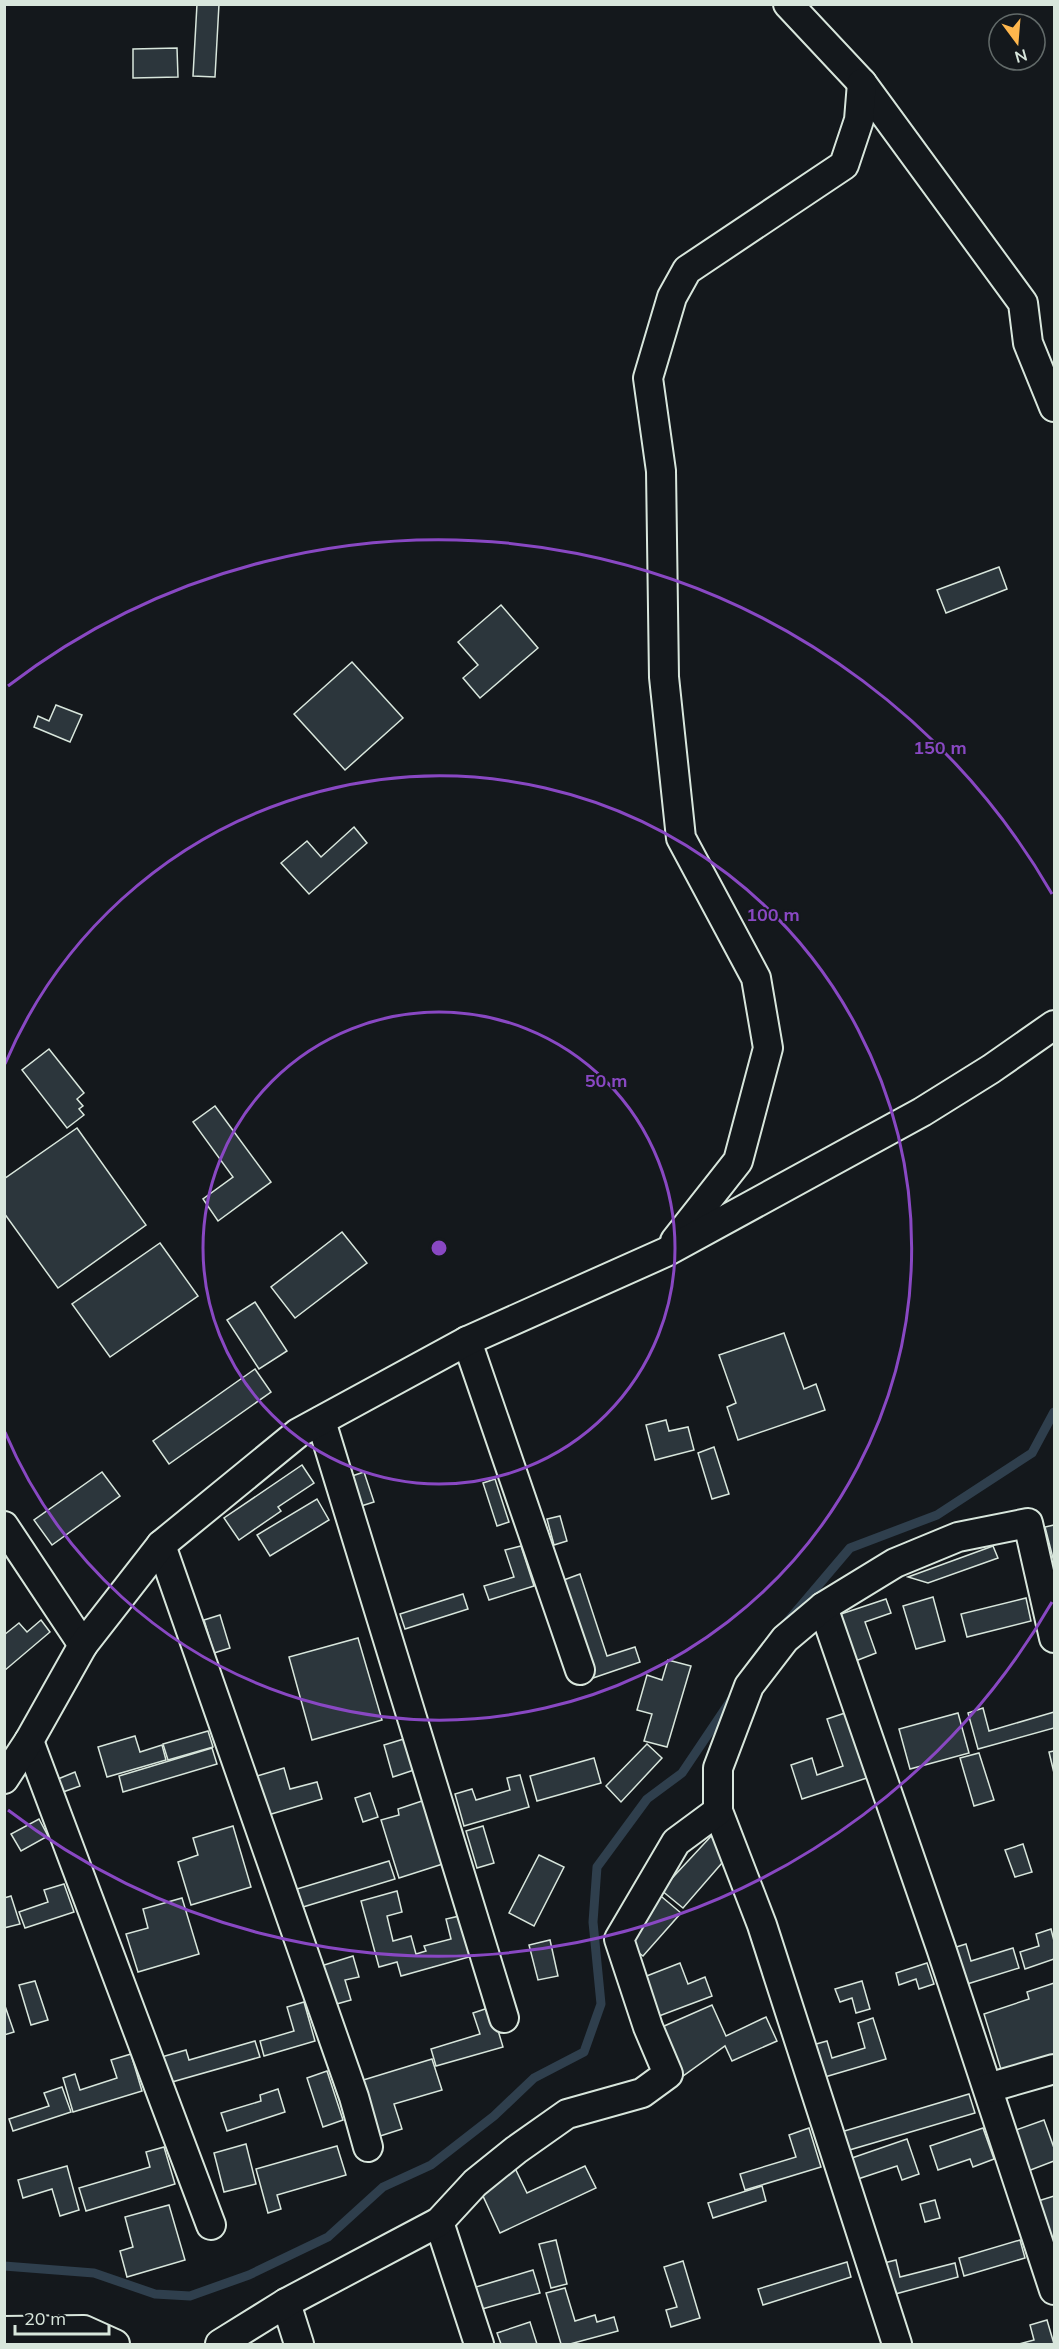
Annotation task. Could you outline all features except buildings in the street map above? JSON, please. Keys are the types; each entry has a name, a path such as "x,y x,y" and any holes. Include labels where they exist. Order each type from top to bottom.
{"street":[{"path":"788,4 862,83 1023,303 1028,343 1054,407"},
{"path":"666,1252 738,1161 768,1048 756,978 681,838 664,677 660,471 648,378 672,297 687,270 844,165 859,120 862,83"},
{"path":"4,1779 29,1741 83,1645 161,1545 298,1433 466,1341 666,1252 922,1112 991,1069 1054,1025"},
{"path":"466,1341 580,1670"},
{"path":"321,1421 504,2018"},
{"path":"897,2344 762,1925 718,1811 718,1768 749,1686 785,1639 823,1607 895,1563 958,1536 1028,1523 1051,1606 1054,1638"},
{"path":"4,1526 83,1645"},
{"path":"161,1545 354,2097 368,2147"},
{"path":"823,1607 988,2088 1054,2290"},
{"path":"29,1741 210,2225"},
{"path":"220,2344 286,2303 440,2222 475,2183 516,2150 567,2114 642,2093 668,2074 648,2027 619,1939 676,1842 718,1811"},
{"path":"988,2088 1054,2069"},
{"path":"440,2222 479,2344"},
{"path":"286,2303 299,2344"},
{"path":"4,2331 84,2330 116,2344"}],"waterway":[{"path":"788,1621 850,1548 937,1515 1032,1453 1054,1412"},
{"path":"4,2266 94,2273 155,2294 190,2296 249,2275 328,2237 383,2187 431,2165 494,2116 534,2078 584,2052 601,2004 593,1922 597,1867 647,1799 682,1773 731,1700"}]}
